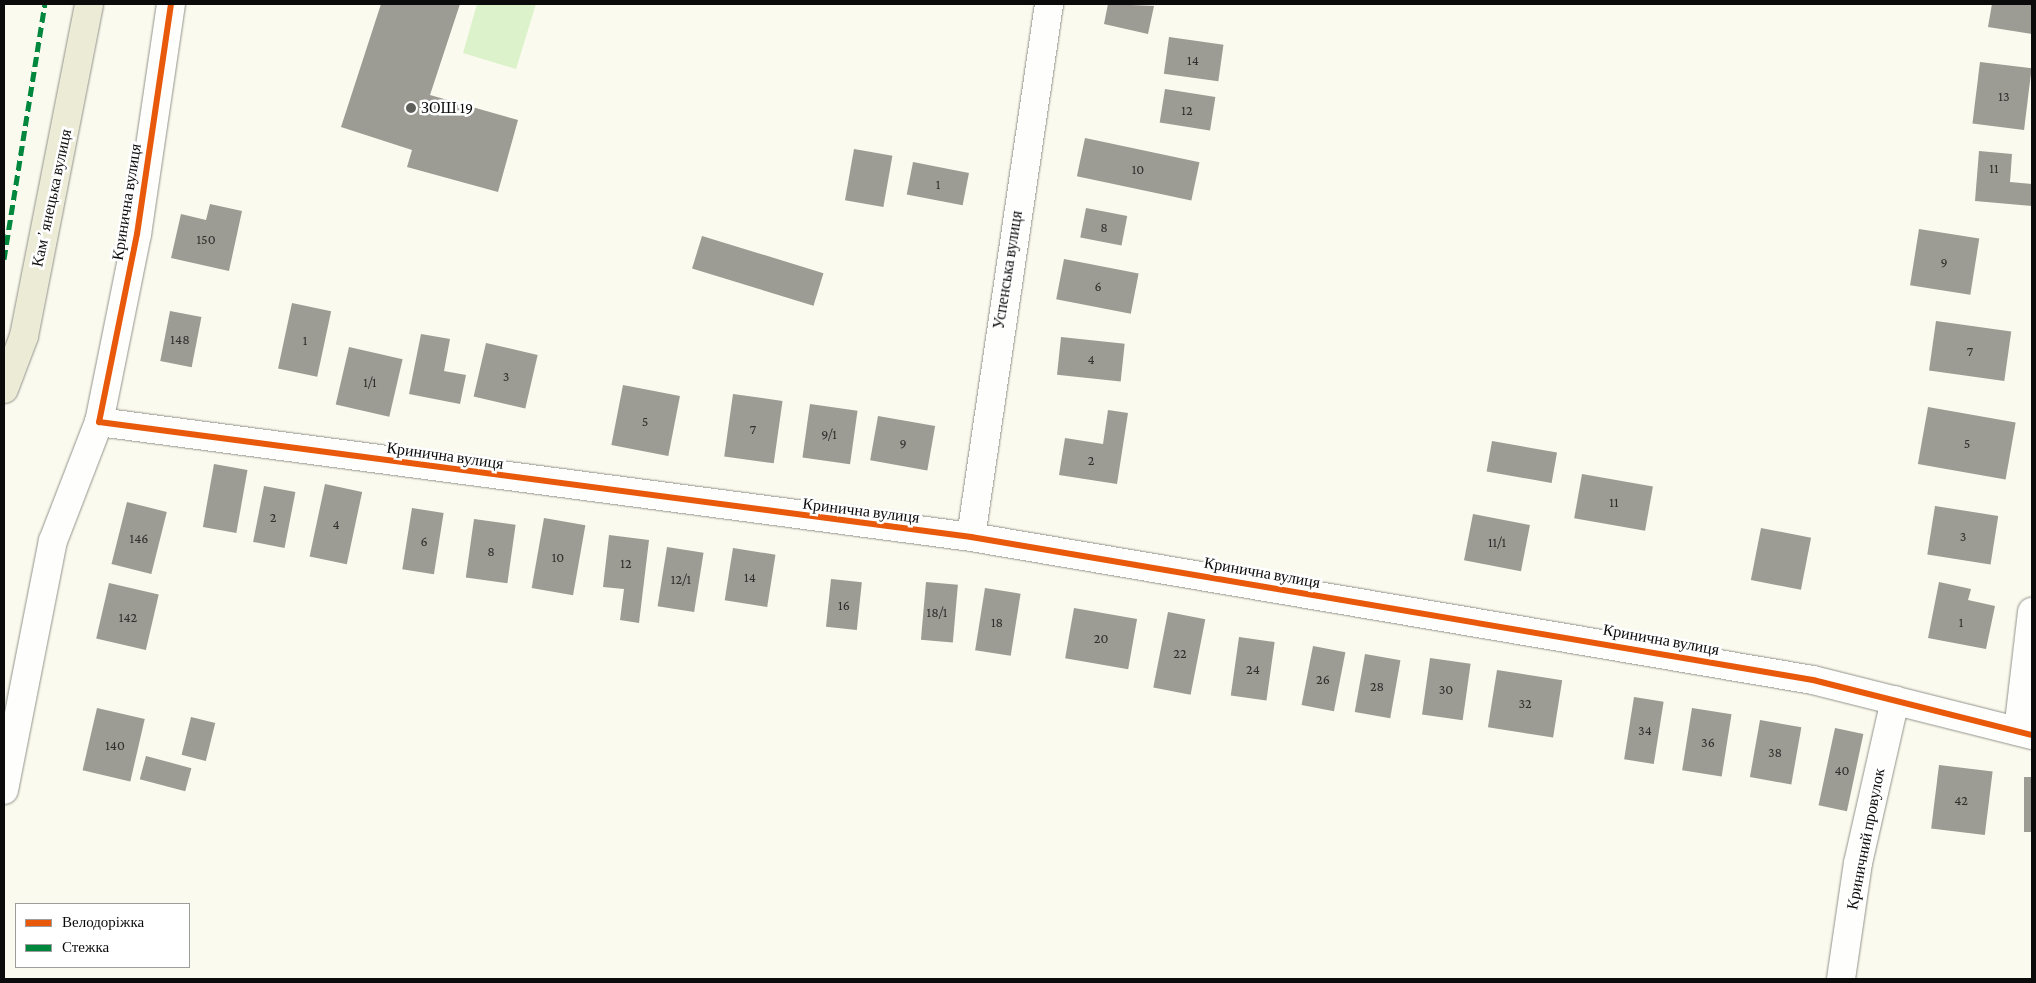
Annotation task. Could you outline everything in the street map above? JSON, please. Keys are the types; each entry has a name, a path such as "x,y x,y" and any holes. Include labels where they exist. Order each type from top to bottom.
{"main road":[{"name":"Камʼянецька вулиця","path":"4,389 24,336 90,4"}],"street":[{"name":"Кринична вулиця","path":"171,4 137,234 98,422 971,537 1813,680 2025,733"},
{"name":"Успенська вулиця","path":"971,537 1049,4"},
{"path":"4,790 53,541 98,422"},
{"path":"2025,733 2032,612"},
{"name":"Криничний провулок","path":"1841,979 1858,863 1896,700"}],"green space":[{"path":"477,4 536,4 516,69 463,53"}],"building":[{"name":"ЗОШ 19","path":"381,4 460,4 430,95 518,120 498,192 407,167 412,150 341,127"},
{"path":"1108,4 1154,6 1148,34 1104,24"},
{"path":"1992,4 2032,4 2032,34 1988,27"},
{"path":"1169,37 1223,45 1218,81 1164,74"},
{"path":"1980,62 2032,68 2024,130 1972,124"},
{"path":"1165,89 1215,97 1210,131 1160,123"},
{"path":"1085,138 1199,162 1191,200 1077,176"},
{"path":"854,149 892,156 883,207 845,200"},
{"path":"1979,151 2012,154 2010,182 2032,184 2032,206 1975,201"},
{"path":"913,162 969,173 963,205 907,194"},
{"path":"210,204 242,211 229,271 171,258 181,214 206,220"},
{"path":"1086,208 1127,216 1122,245 1080,237"},
{"path":"1919,229 1979,239 1970,295 1910,285"},
{"path":"702,236 823,273 814,306 692,269"},
{"path":"1064,259 1139,274 1131,314 1056,299"},
{"path":"292,303 331,311 317,377 278,369"},
{"path":"170,311 201,317 192,367 160,361"},
{"path":"1936,321 2011,332 2004,381 1929,371"},
{"path":"421,334 450,339 444,371 466,375 460,404 409,394"},
{"path":"1061,337 1125,344 1121,381 1057,375"},
{"path":"486,343 538,355 525,409 474,397"},
{"path":"349,347 403,359 389,417 336,404"},
{"path":"623,385 680,396 668,456 611,445"},
{"path":"733,394 783,401 774,463 724,456"},
{"path":"810,404 858,411 850,464 802,457"},
{"path":"1928,407 2016,422 2006,480 1918,464"},
{"path":"1108,410 1128,413 1117,484 1059,475 1065,438 1103,444"},
{"path":"878,416 935,426 927,470 870,460"},
{"path":"1492,441 1557,452 1552,483 1487,472"},
{"path":"214,464 247,470 236,533 203,527"},
{"path":"1582,474 1653,487 1645,531 1574,518"},
{"path":"325,484 362,492 347,564 310,556"},
{"path":"264,486 295,492 285,548 253,542"},
{"path":"127,502 167,512 151,574 112,564"},
{"path":"1935,506 1998,516 1991,564 1927,554"},
{"path":"412,508 444,513 434,574 402,569"},
{"path":"1473,514 1530,525 1521,571 1464,560"},
{"path":"544,518 585,525 573,595 532,588"},
{"path":"474,519 516,525 507,583 466,577"},
{"path":"1761,528 1811,538 1801,590 1751,580"},
{"path":"609,535 649,540 639,623 620,620 624,589 603,587"},
{"path":"667,547 704,553 694,612 658,606"},
{"path":"733,548 775,555 767,607 725,600"},
{"path":"831,579 862,582 857,630 826,627"},
{"path":"926,582 958,585 953,643 921,640"},
{"path":"1939,582 1971,589 1968,600 1995,606 1986,649 1928,638"},
{"path":"109,583 159,594 146,650 96,639"},
{"path":"985,588 1021,594 1011,656 975,650"},
{"path":"1074,608 1137,619 1128,669 1065,658"},
{"path":"1168,612 1205,619 1191,695 1153,688"},
{"path":"1239,637 1275,642 1266,700 1231,695"},
{"path":"1313,646 1345,652 1334,711 1302,705"},
{"path":"1365,654 1400,660 1390,718 1355,712"},
{"path":"1430,658 1471,664 1463,720 1422,714"},
{"path":"1497,670 1562,680 1553,738 1488,727"},
{"path":"1634,697 1664,702 1654,764 1624,759"},
{"path":"97,708 145,719 130,781 83,770"},
{"path":"1692,708 1732,714 1722,776 1682,770"},
{"path":"191,717 215,723 206,761 182,755"},
{"path":"1760,720 1801,727 1791,784 1750,777"},
{"path":"1835,728 1863,734 1847,811 1819,805"},
{"path":"146,756 191,768 185,791 140,779"},
{"path":"1939,765 1993,772 1985,835 1931,829"},
{"path":"2024,777 2032,777 2032,832 2024,832"}],"marked path":[{"path":"4,259 45,4"}],"cycle path":[{"path":"171,4 137,234 99,422 971,537 1813,680 2032,735"}],"place":[{"name":"ЗОШ 19","path":"411,108"}]}
